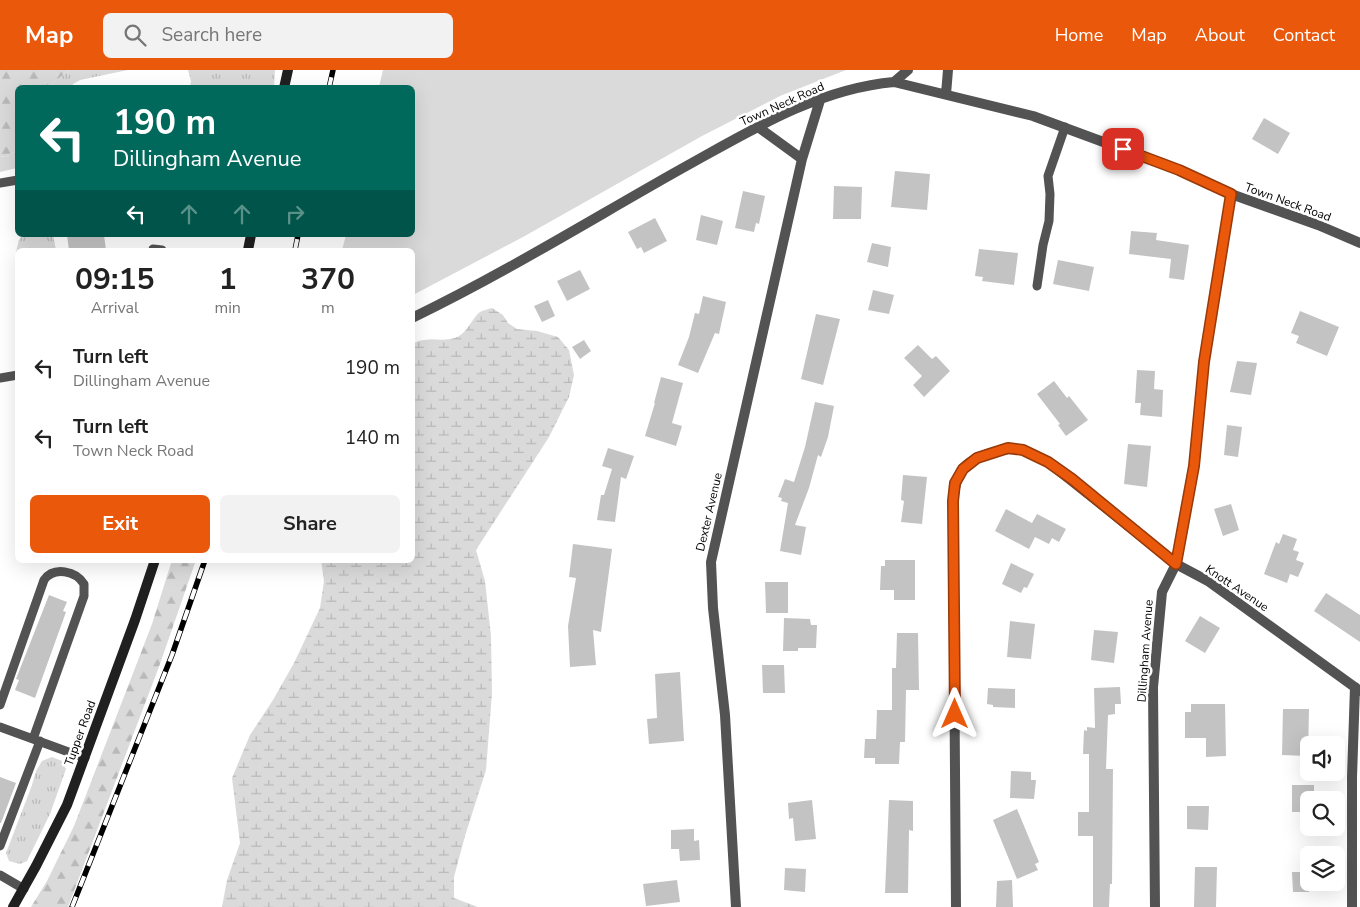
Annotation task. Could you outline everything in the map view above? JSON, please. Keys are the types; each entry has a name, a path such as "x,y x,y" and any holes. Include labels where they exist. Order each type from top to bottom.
{"main road":[{"path":"285,85 288,70"},
{"name":"Tupper Road","path":"13,907 54,832 85,758 154,563"}],"street":[{"path":"894,82 908,70"},
{"path":"946,94 948,70"},
{"name":"Town Neck Road","path":"415,317 468,291 758,127 821,98 871,84 894,82 1033,116 1065,127 1179,170 1231,194 1360,243"},
{"name":"Dexter Avenue","path":"736,907 725,715 712,608 711,562 802,159 821,98"},
{"path":"758,127 802,159"},
{"name":"Dillingham Avenue","path":"1155,907 1152,687 1162,592 1176,564 1194,466 1204,362 1231,194"},
{"name":"Knott Avenue","path":"956,907 953,501 955,483 963,469 977,458 1008,448 1023,450 1048,462 1072,479 1176,564 1208,582 1358,689"},
{"path":"1352,907 1352,777 1358,689"}],"lane":[{"path":"1037,286 1043,245 1049,221 1050,194 1048,176 1065,127"},
{"path":"0,183 15,180"},
{"path":"0,378 15,376"},
{"path":"0,704 44,580 52,572 58,571 77,576 84,584 84,596 0,846"},
{"path":"0,727 85,758"},
{"path":"0,875 24,889"}],"green space":[{"path":"0,70 69,70 52,85 15,85 15,151 5,157 0,156"},
{"path":"69,70 128,70 80,80 73,85 52,85"},
{"path":"188,70 275,70 274,85 190,85"},
{"path":"383,70 846,70 780,96 702,136 523,237 415,294 415,248 343,248 345,237 415,237 415,85 379,85"},
{"path":"15,151 15,168 0,172 0,156 5,157"},
{"path":"21,237 53,237 56,248 17,248"},
{"path":"492,308 503,315 508,323 517,329 537,331 558,337 569,350 574,375 569,397 549,437 476,550 485,581 491,636 492,693 486,770 454,877 454,898 478,907 222,907 227,880 240,843 232,778 250,735 294,663 320,608 324,581 321,563 415,563 415,343 459,336 475,317 484,310"},
{"path":"171,563 195,563 160,664 68,907 31,907 47,881 74,826 152,624"},
{"path":"52,757 62,761 66,769 50,814 27,861 20,864 9,861 6,853 36,771 42,761"}],"building":[{"path":"1264,118 1290,133 1278,154 1252,139"},
{"path":"895,171 930,174 927,210 891,207"},
{"path":"834,186 862,187 861,219 833,219"},
{"path":"743,191 765,196 759,224 756,223 754,232 735,228"},
{"path":"701,215 723,221 717,245 696,240"},
{"path":"655,218 667,241 644,253 641,247 637,249 628,232"},
{"path":"1131,231 1157,233 1156,240 1189,245 1184,280 1169,278 1171,259 1129,254"},
{"path":"67,237 104,237 106,248 69,248"},
{"path":"872,243 891,247 888,267 867,262"},
{"path":"979,249 1018,253 1014,285 982,281 983,277 975,276"},
{"path":"1058,260 1094,267 1089,291 1053,284"},
{"path":"580,270 590,289 567,301 557,281"},
{"path":"873,290 894,295 889,314 868,310"},
{"path":"703,296 726,302 719,334 715,333 698,373 678,365 689,337 695,313 699,314"},
{"path":"548,300 555,316 542,322 534,306"},
{"path":"1300,311 1339,327 1327,356 1296,343 1299,336 1291,333"},
{"path":"816,314 840,319 823,385 801,379"},
{"path":"584,340 591,351 580,359 572,347"},
{"path":"918,345 932,359 936,356 950,371 924,397 913,385 922,376 904,358"},
{"path":"1237,361 1257,363 1251,395 1230,392"},
{"path":"1137,370 1155,371 1154,389 1163,390 1162,417 1140,415 1141,403 1135,403"},
{"path":"661,377 683,383 672,423 682,426 676,446 645,436"},
{"path":"1054,381 1088,420 1066,436 1058,425 1060,424 1037,394"},
{"path":"815,402 834,406 828,437 821,457 818,455 809,488 795,525 806,527 801,555 780,551 788,503 781,501 782,498 778,497 785,479 794,482 805,447"},
{"path":"1227,425 1242,427 1238,457 1224,455"},
{"path":"1128,444 1151,446 1147,487 1124,484"},
{"path":"608,448 634,456 626,479 621,477 615,522 597,520 601,495 604,495 612,469 602,466"},
{"path":"903,475 927,477 922,524 901,522 904,501 901,500"},
{"path":"1231,504 1239,530 1223,536 1214,509"},
{"path":"1006,509 1032,523 1037,514 1066,529 1059,542 1052,538 1049,544 1035,537 1029,549 995,531"},
{"path":"1283,534 1297,539 1293,550 1299,552 1296,560 1304,563 1298,577 1290,574 1287,583 1264,574 1276,542 1279,544"},
{"path":"573,544 612,549 601,632 593,630 596,665 570,667 568,626 576,578 569,577"},
{"path":"885,560 915,560 915,600 894,600 894,590 880,590 881,566 885,566"},
{"path":"1011,563 1034,574 1027,588 1024,587 1021,593 1002,584"},
{"path":"765,582 788,582 788,613 766,613"},
{"path":"1326,593 1360,615 1360,642 1314,611"},
{"path":"49,595 67,602 63,611 66,612 35,698 15,690 19,680 16,679"},
{"path":"1200,616 1220,628 1205,653 1185,641"},
{"path":"784,618 810,619 811,625 817,625 816,648 798,648 798,651 783,651"},
{"path":"1010,621 1035,624 1031,659 1007,657"},
{"path":"1094,630 1118,632 1114,663 1091,660"},
{"path":"897,633 918,633 919,690 906,690 905,742 900,742 899,764 875,764 875,758 864,758 865,739 876,739 877,710 892,710 892,668 896,668"},
{"path":"762,665 784,665 785,693 763,693"},
{"path":"680,672 684,741 649,744 647,719 657,718 655,674"},
{"path":"1120,687 1121,704 1115,704 1115,714 1108,715 1106,769 1113,769 1112,884 1110,884 1109,907 1093,907 1093,836 1078,836 1078,812 1089,812 1089,754 1083,754 1084,730 1087,731 1087,727 1095,728 1094,688"},
{"path":"988,688 1015,689 1015,708 993,707 993,705 987,704"},
{"path":"1191,704 1225,704 1226,756 1206,757 1206,738 1185,738 1185,712 1191,712"},
{"path":"1283,709 1309,709 1308,736 1300,736 1300,756 1282,755"},
{"path":"1011,771 1031,772 1031,780 1036,780 1034,799 1010,798"},
{"path":"0,777 16,783 1,823 0,823"},
{"path":"1292,785 1314,785 1314,791 1300,791 1300,812 1292,812"},
{"path":"812,800 816,839 795,841 793,818 789,819 788,803"},
{"path":"889,800 913,801 913,831 909,830 908,893 885,893"},
{"path":"1187,806 1209,806 1208,830 1187,829"},
{"path":"1017,809 1039,862 1035,864 1038,870 1017,879 993,820"},
{"path":"694,829 694,841 699,840 700,860 680,861 679,849 671,849 671,830"},
{"path":"1195,867 1217,867 1216,907 1194,907"},
{"path":"785,868 806,869 805,892 784,890"},
{"path":"1292,872 1300,872 1300,891 1309,892 1293,892"},
{"path":"677,880 680,902 646,906 643,884"},
{"path":"1012,880 1013,907 996,907 997,881"}],"railway":[{"path":"330,85 333,70"},
{"path":"295,248 298,237"},
{"path":"72,907 172,655 204,563"}],"route":[{"path":"955,714 953,501 955,483 963,469 977,458 1008,448 1023,450 1048,462 1072,479 1176,564 1194,466 1204,362 1231,194 1179,170 1123,149"}]}
